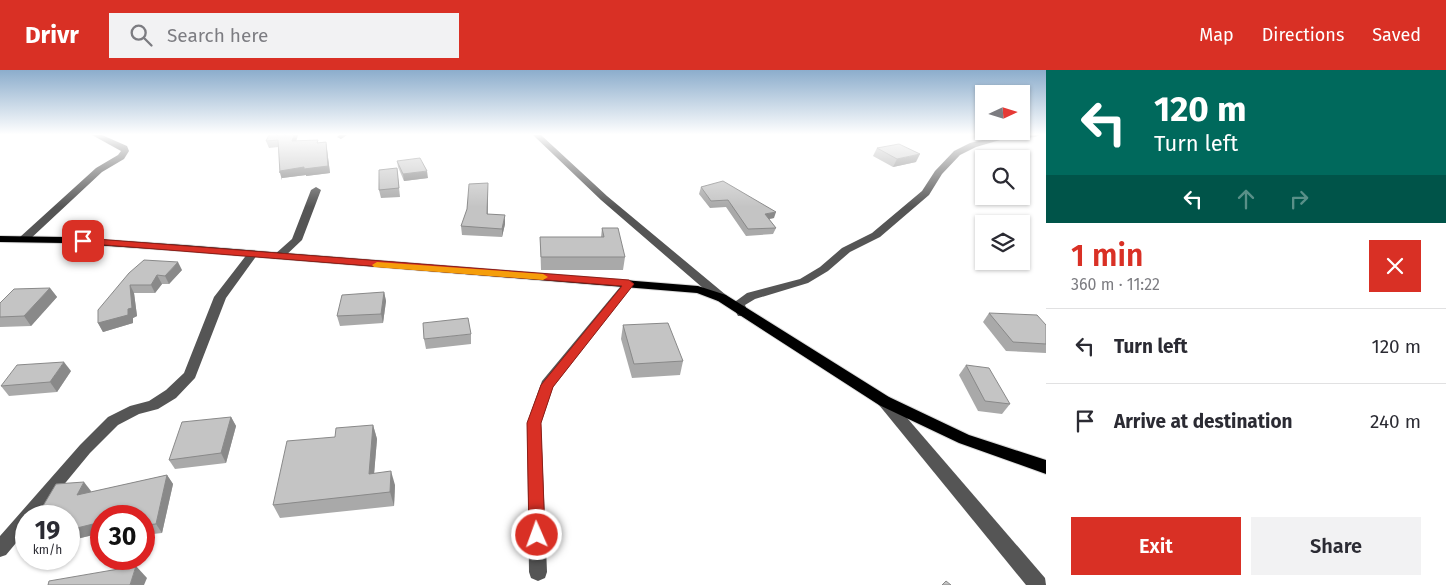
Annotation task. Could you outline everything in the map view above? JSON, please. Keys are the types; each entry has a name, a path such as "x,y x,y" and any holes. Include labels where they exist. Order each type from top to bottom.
{"main road":[{"path":"0,240 24,239 183,248 698,290 722,298 742,313 884,402 964,439 1046,466"}],"street":[{"path":"24,239 99,170 118,159"},
{"path":"563,159 604,198 722,298"},
{"path":"742,313 738,304 744,299 804,281 824,269 846,250 876,236 926,193 938,173 951,159"},
{"path":"278,257 297,240 316,190"},
{"path":"37,505 85,449 113,421 165,398 190,375 220,297 252,255"},
{"path":"538,572 534,423 547,385 629,284"},
{"path":"884,402 1038,585"},
{"path":"0,549 15,531"}],"building":[{"path":"279,159 327,159 328,166 304,169 304,167 280,171 280,173"},
{"path":"421,159 427,171 403,174 397,161"},
{"path":"397,168 399,188 379,190 379,170"},
{"path":"723,181 776,212 765,214 776,228 748,229 728,200 711,201 701,187"},
{"path":"488,183 487,214 505,215 502,229 461,226 467,209 469,184"},
{"path":"602,228 618,228 625,257 541,257 540,237 604,237"},
{"path":"144,260 178,262 165,276 157,275 151,285 130,285 132,308 128,309 128,315 98,323 98,310 129,273"},
{"path":"50,288 24,316 0,317 0,303 14,289"},
{"path":"384,292 381,314 337,316 342,295"},
{"path":"989,313 1037,315 1046,325 1046,344 1013,342"},
{"path":"468,318 471,334 424,339 423,323"},
{"path":"668,323 683,361 634,364 623,325"},
{"path":"64,362 50,382 1,386 17,365"},
{"path":"966,365 989,368 1010,404 985,401"},
{"path":"231,417 221,453 169,460 182,422"},
{"path":"373,425 369,474 391,471 390,492 273,505 287,441 335,437 336,428"},
{"path":"167,475 156,524 155,505 90,505 90,525 80,527 80,505 44,505 56,484 84,482 77,495"},
{"path":"113,570 135,570 130,585 48,585 49,581"},
{"path":"946,581 951,585 942,585"}],"slow traffic":[{"path":"377,265 543,277"}],"route":[{"path":"83,241 629,284 547,385 534,423 537,535"}]}
